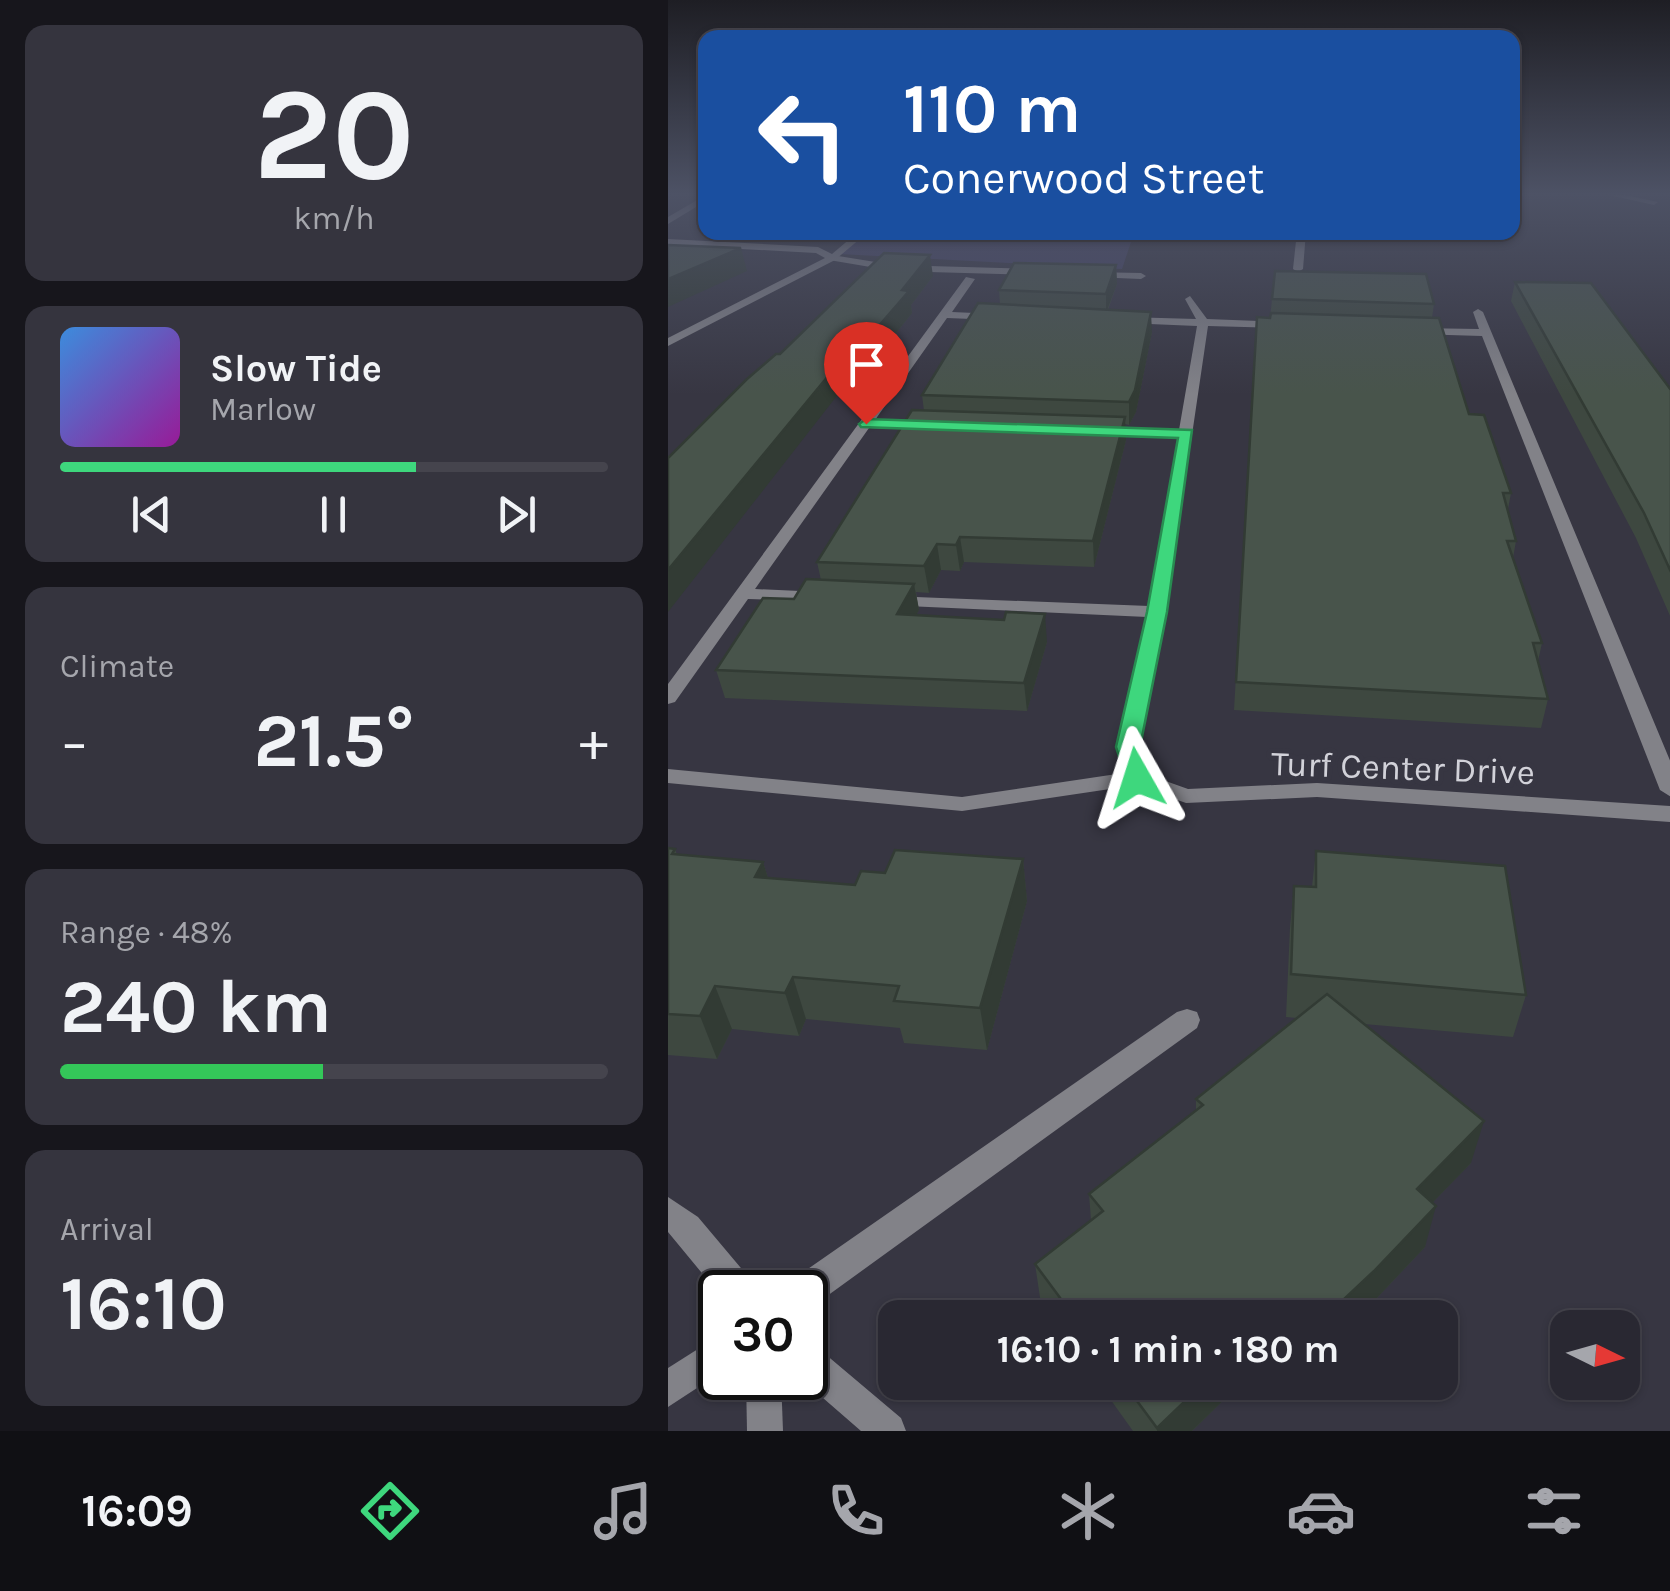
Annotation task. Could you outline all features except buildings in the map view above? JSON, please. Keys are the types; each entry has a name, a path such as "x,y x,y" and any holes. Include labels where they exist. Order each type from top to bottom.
{"street":[{"path":"668,344 825,262"},
{"path":"855,262 894,268 1046,273"},
{"path":"1298,270 1299,262"},
{"path":"1084,274 1141,276"},
{"path":"668,698 970,279"},
{"path":"668,776 962,804 1137,778 1128,747 1157,612 1203,322 1190,299"},
{"path":"1478,312 1670,790"},
{"path":"944,315 1004,317"},
{"path":"1103,320 1297,326"},
{"path":"1391,330 1486,333"},
{"path":"866,424 942,426"},
{"path":"1073,430 1186,434"},
{"path":"744,594 842,598"},
{"path":"862,599 1157,612"},
{"name":"Turf Center Drive","path":"1137,778 1186,796 1318,790 1670,814"},
{"path":"828,1275 1187,1020"},
{"path":"668,1212 688,1228 721,1270"},
{"path":"668,1389 698,1368"},
{"path":"828,1379 888,1431"},
{"path":"764,1400 765,1431"}],"shaded area":[{"path":"986,262 1124,262 1122,269"}],"route":[{"path":"866,424 1186,434 1157,612 1128,747 1137,778"}]}
